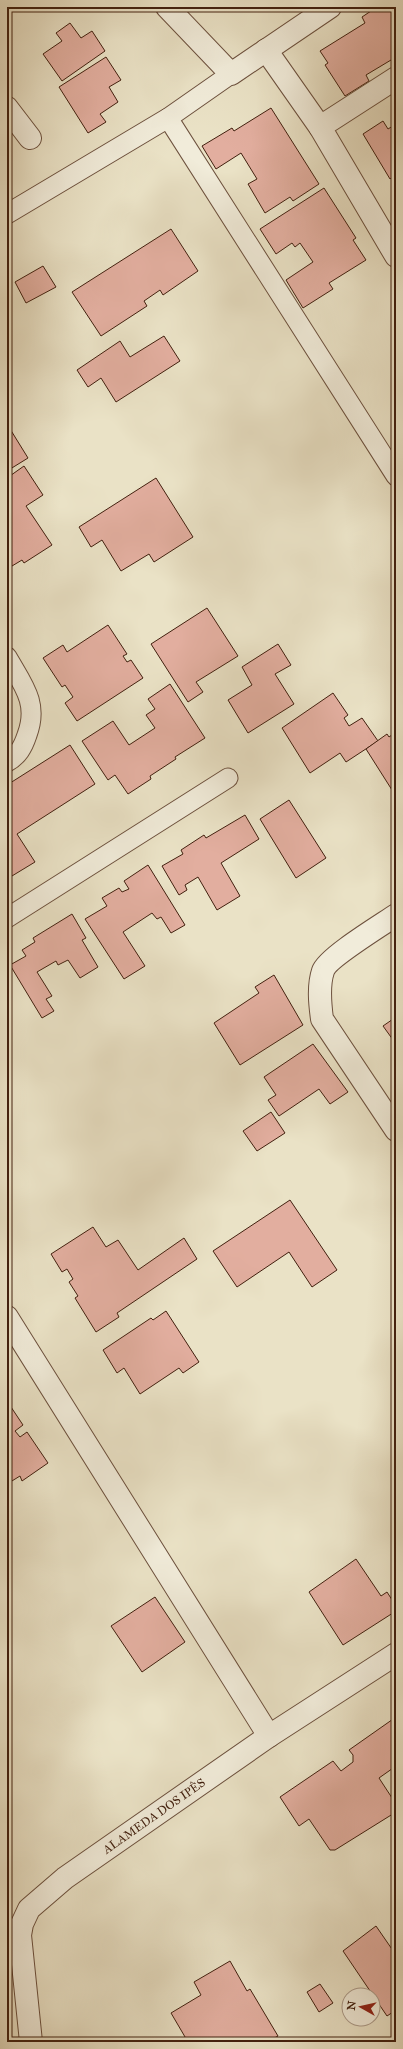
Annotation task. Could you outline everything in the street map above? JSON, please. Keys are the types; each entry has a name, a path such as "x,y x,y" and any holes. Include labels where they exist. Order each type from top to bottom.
{"street":[{"path":"167,7 231,74 330,7"},
{"path":"266,50 320,127 396,256"},
{"path":"320,127 396,78"},
{"path":"7,108 30,138"},
{"path":"396,915 339,954 324,969 319,1000 322,1019 396,1130"},
{"path":"7,1318 269,1736"},
{"name":"ALAMEDA DOS IPÊS","path":"31,2042 20,1935 22,1924 29,1909 65,1878 269,1736 396,1654"}],"lane":[{"path":"7,214 168,118 231,74"},
{"path":"168,118 396,476"},
{"path":"7,657 29,697 32,716 22,748 7,762"},
{"path":"7,918 228,778"}],"building":[{"path":"377,7 393,7 396,11 396,57 366,75 369,81 345,96 325,65 328,63 320,51 365,23 362,17"},
{"path":"70,23 81,38 92,31 105,51 62,81 43,54 62,41 56,33"},
{"path":"106,57 121,80 109,87 118,102 100,114 106,122 88,133 59,87"},
{"path":"271,108 319,184 293,201 290,197 265,213 248,184 257,179 241,153 216,169 202,146 232,128 234,131"},
{"path":"383,121 388,129 396,124 396,174 390,179 363,134"},
{"path":"324,188 356,238 353,240 366,260 329,283 333,289 303,308 286,280 313,262 300,243 295,247 292,243 276,254 260,229"},
{"path":"171,229 198,271 163,295 160,290 144,301 147,306 101,336 72,292"},
{"path":"43,266 56,287 26,303 15,282"},
{"path":"164,336 180,361 116,402 101,378 88,387 77,370 120,341 130,357"},
{"path":"7,424 28,458 7,471"},
{"path":"24,466 43,495 26,506 52,545 24,563 22,560 7,569 7,478"},
{"path":"156,478 193,537 154,562 149,554 121,571 102,540 91,547 79,527"},
{"path":"207,608 238,656 196,682 203,692 188,702 151,644"},
{"path":"108,625 127,654 123,656 127,662 131,660 143,678 77,721 65,703 73,697 65,685 62,687 43,658 63,645 67,652"},
{"path":"278,644 291,665 275,674 294,704 248,733 228,700 252,685 242,667"},
{"path":"170,684 205,738 175,757 176,759 150,776 151,779 128,794 115,775 108,780 82,741 113,721 129,745 155,728 146,715 155,709 148,699"},
{"path":"333,693 348,715 344,718 349,726 362,718 378,741 346,762 340,753 310,773 282,728"},
{"path":"396,732 396,787 392,790 366,749 387,734 389,737"},
{"path":"70,745 95,784 17,834 35,862 7,879 7,785"},
{"path":"289,800 326,858 296,878 260,819"},
{"path":"245,815 259,839 221,863 240,896 217,910 198,877 185,885 187,890 179,895 162,866 183,854 181,850 204,835 206,838"},
{"path":"148,865 185,925 171,933 161,917 157,919 152,913 123,932 145,966 124,979 85,919 107,906 102,898 119,888 122,892 129,889 124,881"},
{"path":"72,914 86,938 82,940 98,967 80,978 68,960 58,965 56,961 37,972 52,996 46,999 54,1011 42,1018 10,965 26,956 22,950 35,942 33,938"},
{"path":"274,975 303,1025 240,1065 214,1023 259,993 255,987"},
{"path":"396,1017 396,1044 383,1026"},
{"path":"313,1044 348,1092 330,1104 319,1089 279,1116 268,1100 276,1095 264,1077"},
{"path":"271,1112 285,1133 257,1151 243,1131"},
{"path":"290,1200 337,1270 312,1287 289,1252 237,1287 213,1251"},
{"path":"93,1227 106,1247 118,1240 138,1270 184,1238 197,1259 117,1313 119,1317 96,1332 75,1298 78,1296 69,1282 73,1279 67,1269 62,1272 51,1254"},
{"path":"166,1311 199,1362 183,1373 179,1368 140,1394 124,1368 117,1373 103,1350 151,1318 153,1320"},
{"path":"7,1401 23,1425 15,1431 20,1437 27,1432 48,1463 22,1481 20,1476 7,1484"},
{"path":"356,1559 381,1596 387,1592 396,1606 396,1611 343,1645 309,1592"},
{"path":"155,1597 185,1642 142,1672 111,1626"},
{"path":"396,1717 396,1766 379,1778 396,1804 396,1812 335,1850 330,1850 309,1819 299,1826 280,1797 333,1761 341,1771 353,1762 353,1755 349,1750"},
{"path":"376,1926 396,1955 396,2010 387,2016 381,2007 381,1987 367,1987 343,1951"},
{"path":"230,1961 247,1991 250,1989 278,2036 267,2042 188,2042 171,2013 201,1995 194,1982"},
{"path":"320,1984 333,2003 319,2012 307,1992"}]}
